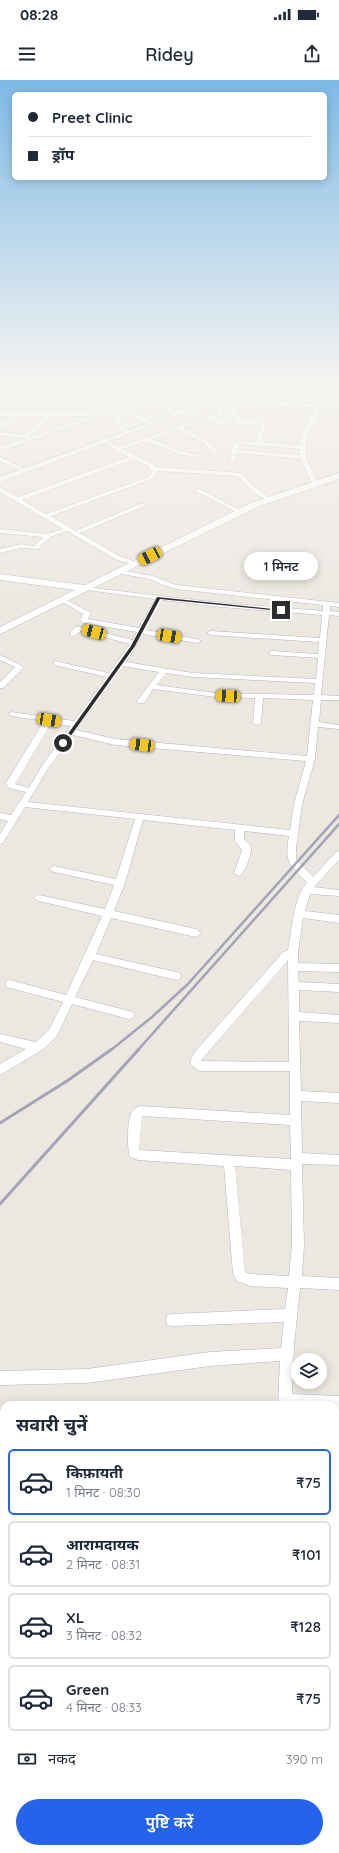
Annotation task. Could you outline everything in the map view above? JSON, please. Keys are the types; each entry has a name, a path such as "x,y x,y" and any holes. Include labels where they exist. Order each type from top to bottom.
{"main road":[{"path":"0,631 119,572 130,562 268,499 339,476"},
{"path":"0,577 87,588"}],"street":[{"path":"19,468 26,471"},
{"path":"0,480 35,468"},
{"path":"0,489 20,498 103,468"},
{"path":"308,468 315,484"},
{"path":"49,515 150,478 155,473 154,469 240,474 250,486 268,499"},
{"path":"0,485 78,532 125,556 130,562"},
{"path":"198,490 240,512"},
{"path":"49,515 68,529 78,532 142,505"},
{"path":"0,530 48,536 68,529"},
{"path":"0,551 8,551 15,546 36,548 40,546 48,536"},
{"path":"119,572 151,577 165,584 176,587 339,605"},
{"path":"87,588 159,598 339,614"},
{"path":"0,841 46,766 135,643 159,598"},
{"path":"63,600 87,613 88,614 84,620 86,621 197,640"},
{"path":"327,604 311,759 298,804 292,833 290,855 309,886 339,893"},
{"path":"74,634 78,629 81,629 135,643"},
{"path":"211,633 323,640"},
{"path":"272,653 322,656"},
{"path":"0,657 20,667 0,686"},
{"path":"57,663 111,676"},
{"path":"121,663 193,675 319,681"},
{"path":"141,701 163,671"},
{"path":"152,687 188,693 259,697 339,698"},
{"path":"257,723 259,697"},
{"path":"12,714 77,724"},
{"path":"31,791 12,786 10,783 49,720"},
{"path":"315,724 339,727"},
{"path":"72,732 115,742 311,759"},
{"path":"23,804 292,833"},
{"path":"0,816 14,819"},
{"path":"0,1070 38,1047 53,1033 90,956 108,913 120,883 140,817"},
{"path":"239,873 247,850 246,846 239,841 240,827"},
{"path":"284,1401 286,1354 295,1282 298,1221 295,1120 296,1067 293,986 294,952 299,914 309,886 339,854"},
{"path":"54,868 120,883"},
{"path":"39,898 196,934"},
{"path":"299,914 339,919"},
{"path":"294,952 287,955 198,1056 195,1062 200,1066 296,1067"},
{"path":"90,956 176,976"},
{"path":"293,967 339,968"},
{"path":"10,984 129,1014"},
{"path":"293,986 339,988"},
{"path":"294,1016 339,1019"},
{"path":"0,1038 38,1047"},
{"path":"296,1096 339,1098"},
{"path":"295,1120 143,1110 137,1112 133,1150 136,1154 229,1161 296,1162 339,1160"},
{"path":"229,1161 234,1231 239,1273 241,1277 250,1280 339,1284"},
{"path":"172,1320 291,1315"},
{"path":"0,1378 87,1376 210,1359 286,1354"}],"railway":[{"path":"111,1050 152,1017 188,984 339,815"},
{"path":"138,1050 339,824"},
{"path":"0,1123 67,1081 112,1049"},
{"path":"0,1204 139,1049"}],"route":[{"path":"63,743 133,646 159,598 281,610"}]}
